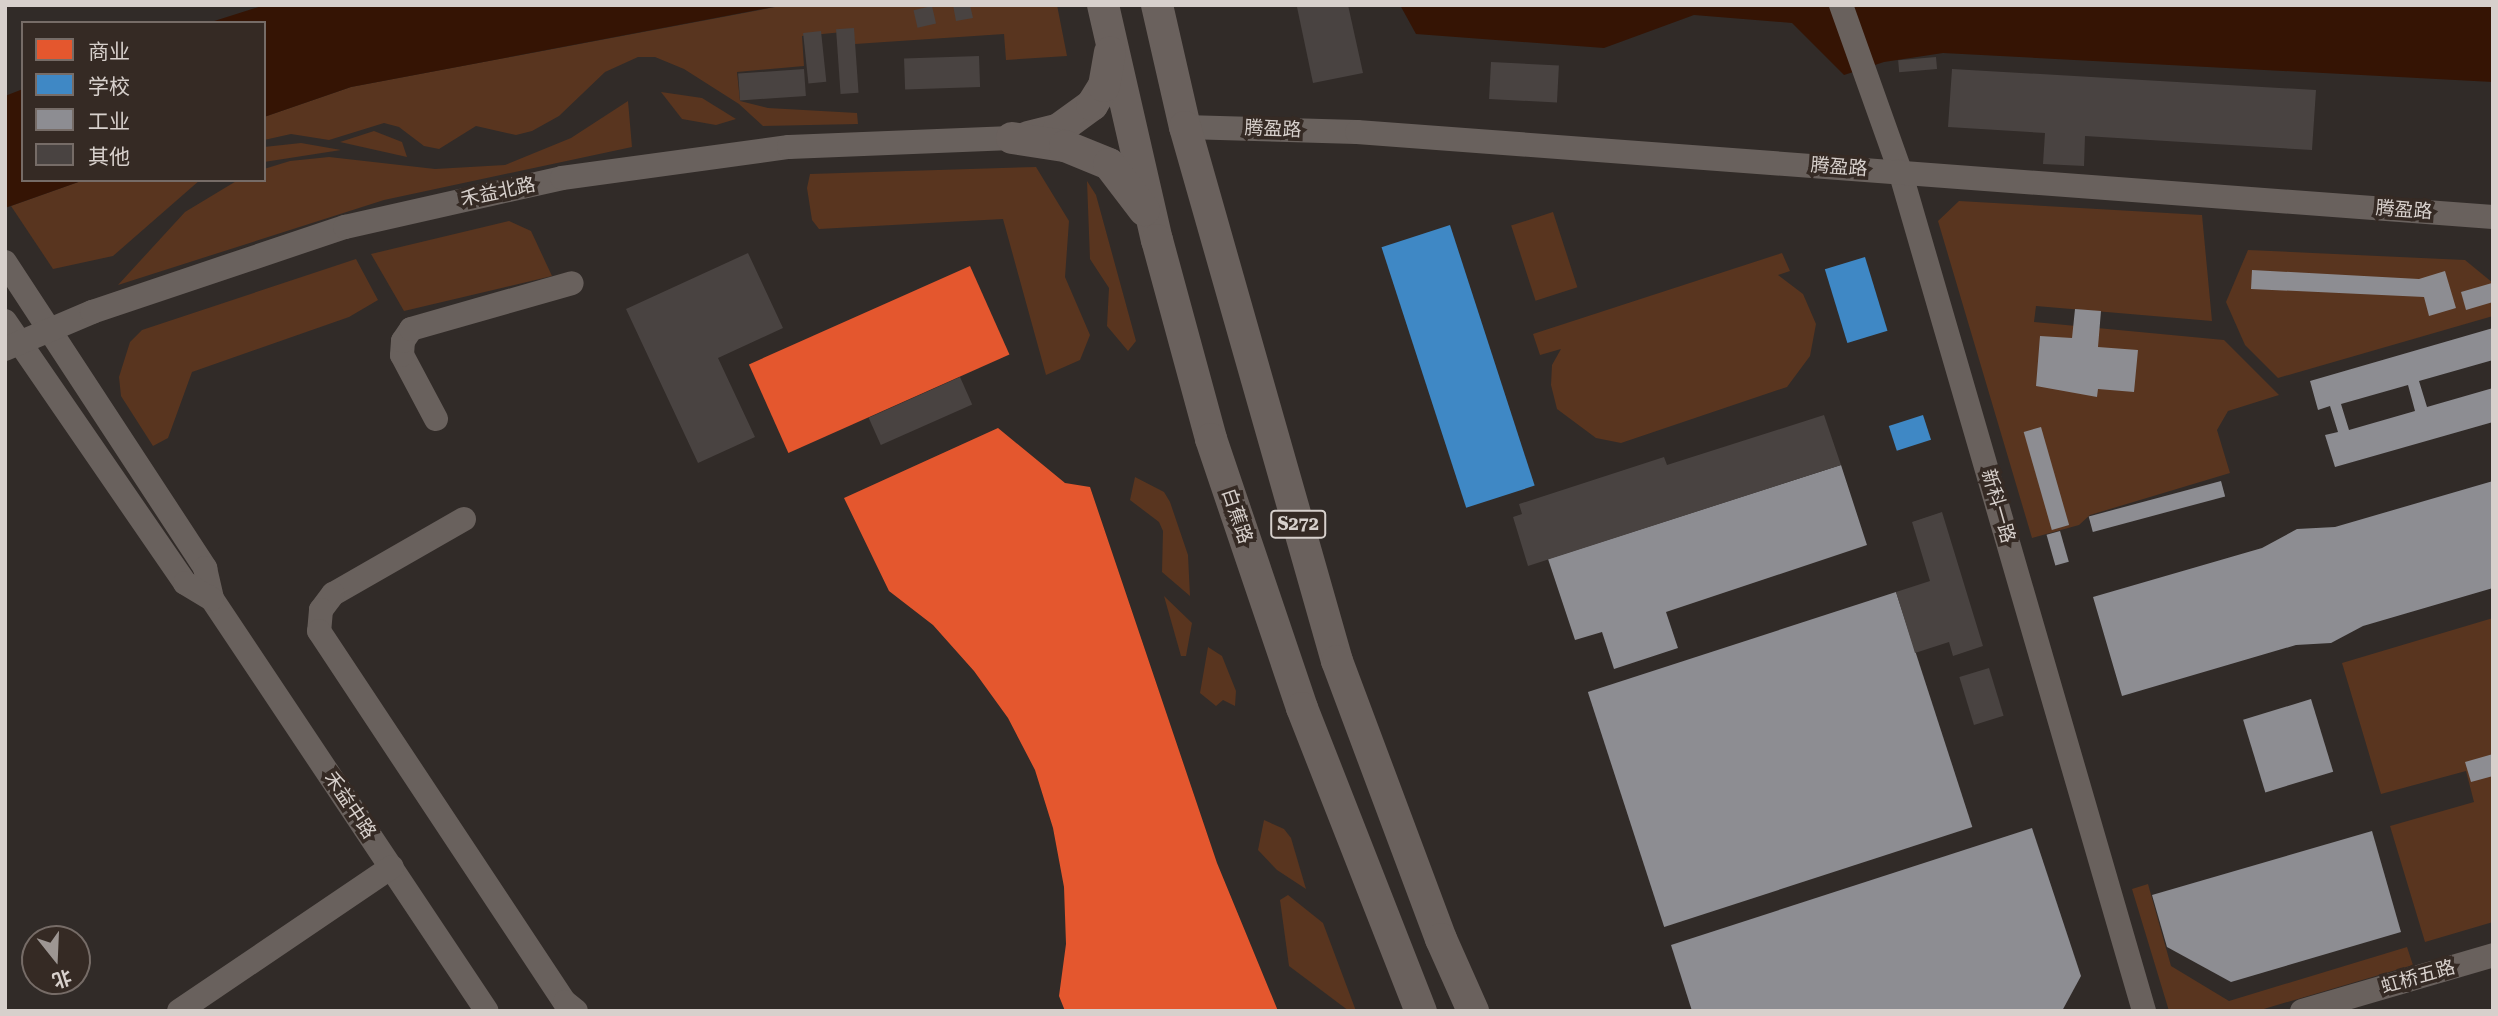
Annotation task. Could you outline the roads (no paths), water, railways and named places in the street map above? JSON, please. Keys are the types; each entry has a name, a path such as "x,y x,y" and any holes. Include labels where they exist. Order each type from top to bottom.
{"main road":[{"name":"S272","path":"1159,15 1185,127 1337,661 1441,939 1473,1011"},
{"path":"1012,138 1059,129 1092,106 1109,69 1106,20"},
{"name":"白蕉路","path":"1106,20 1157,240 1211,439 1289,670 1421,1011"},
{"path":"1012,138 1065,146 1109,164 1130,188 1157,240"}],"street":[{"name":"新科一路","path":"1841,5 1900,171 2144,1011"},
{"name":"腾盈路","path":"1185,127 1357,132 2493,217"},
{"name":"禾益北路","path":"13,346 49,330 345,227 562,178 789,148 1012,138"},
{"name":"禾益中路","path":"5,262 205,568 212,599 487,1011"},
{"path":"436,419 402,355 403,341 411,329 572,283"},
{"name":"禾益中路","path":"5,321 13,346 185,583 212,599"},
{"path":"464,519 333,594 321,610 320,631 557,990 576,1011"},
{"path":"179,1011 392,867"},
{"name":"虹桥五路","path":"2302,1011 2493,955"}]}
